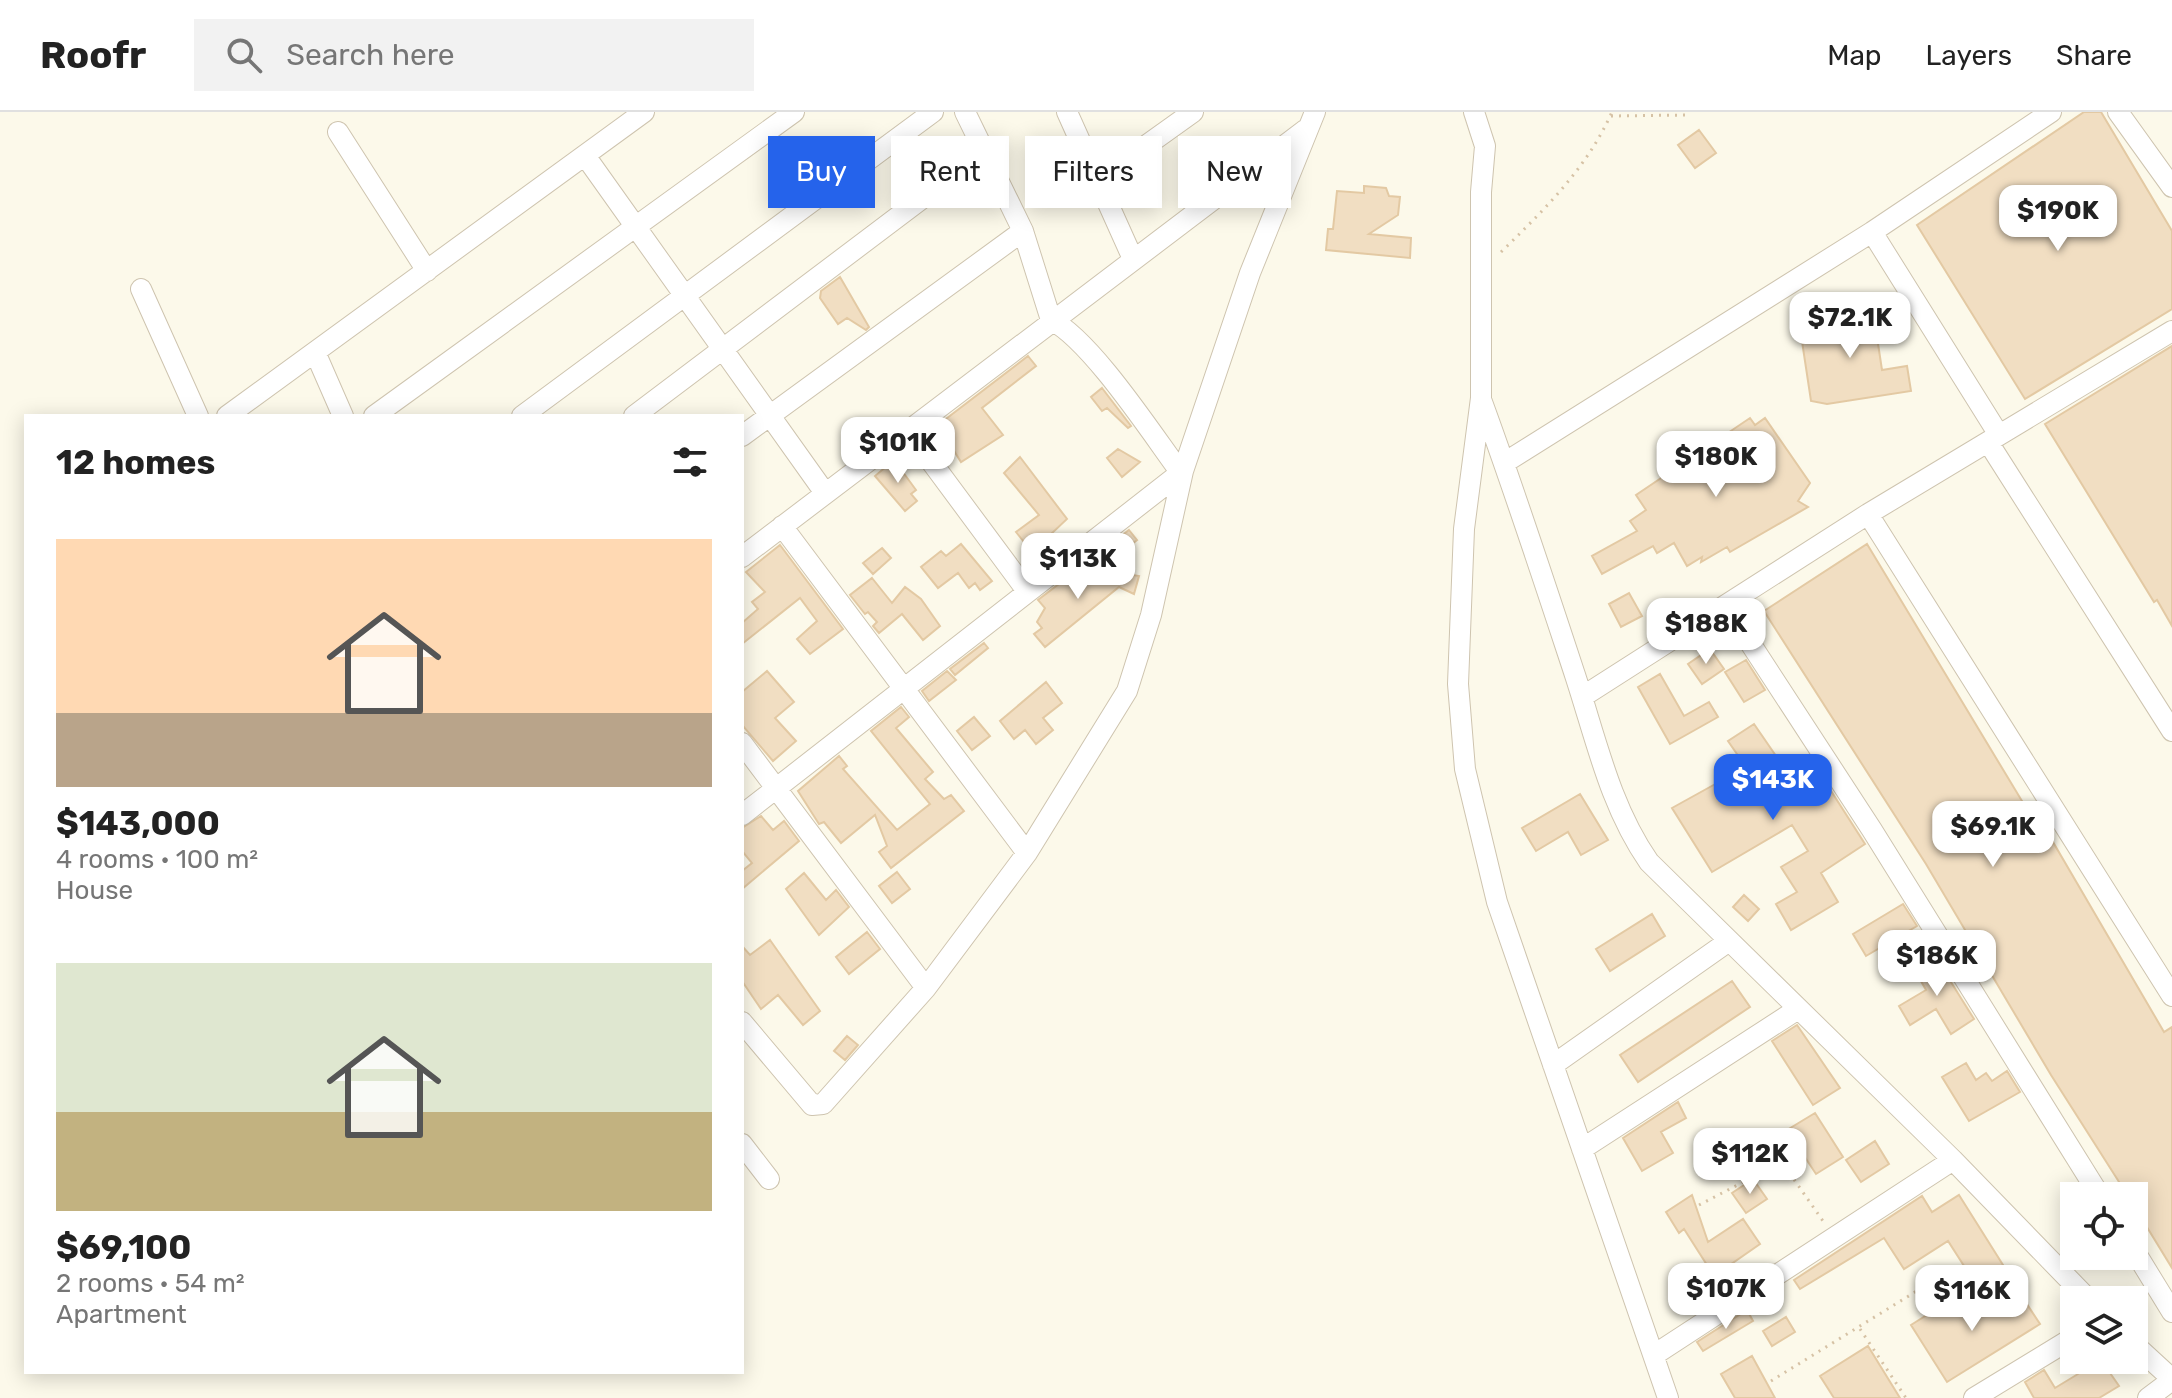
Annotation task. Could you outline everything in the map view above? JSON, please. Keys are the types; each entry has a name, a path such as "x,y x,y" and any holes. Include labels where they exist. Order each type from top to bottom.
{"street":[{"path":"230,414 644,112"},
{"path":"377,414 794,112"},
{"path":"525,414 933,112"},
{"path":"965,112 977,136"},
{"path":"1067,112 1078,136"},
{"path":"1159,136 1193,112"},
{"path":"1474,112 1485,146 1481,192 1481,398 1464,529 1458,684 1461,740 1497,902 1668,1398"},
{"path":"1504,463 1872,232 2051,112"},
{"path":"2118,112 2172,187"},
{"path":"744,555 1310,121"},
{"path":"744,1024 801,1093 818,1106 926,988 1027,853 1116,712 1138,666 1182,472 1250,273 1310,121"},
{"path":"338,132 427,271"},
{"path":"586,157 639,227 825,493"},
{"path":"1009,202 1023,231 1051,320 1065,327 1120,391 1182,472"},
{"path":"637,414 910,208"},
{"path":"1110,208 1133,259"},
{"path":"744,434 1023,231"},
{"path":"1872,232 2172,731"},
{"path":"141,289 197,414"},
{"path":"1582,697 1868,514 2172,331"},
{"path":"315,352 342,414"},
{"path":"1481,398 1615,801 1640,848 1729,941 1953,1160 2075,1286"},
{"path":"907,429 1027,591"},
{"path":"744,814 1182,472"},
{"path":"1868,514 2172,996"},
{"path":"782,526 1027,853"},
{"path":"1726,606 1872,830 2091,1182"},
{"path":"744,746 926,988"},
{"path":"1553,1065 1729,941"},
{"path":"1582,1149 1798,1009"},
{"path":"744,1147 769,1179"},
{"path":"1654,1355 1953,1160"},
{"path":"2146,1270 2172,1312"},
{"path":"1974,1398 2060,1346"},
{"path":"2148,1357 2172,1379 2148,1398"}],"path":[{"path":"1481,272 1572,179 1612,114 1687,115"},
{"path":"1699,1205 1778,1164 1786,1168 1834,1238"},
{"path":"1771,1381 1860,1329 1928,1284"},
{"path":"1860,1329 1906,1398"}],"building":[{"path":"2084,112 2101,112 2172,231 2172,309 2025,399 1917,225"},
{"path":"1699,130 1716,153 1695,168 1678,145"},
{"path":"1364,186 1386,188 1389,196 1400,197 1398,215 1369,234 1411,238 1410,258 1326,250 1328,229 1333,229 1337,191 1364,193"},
{"path":"840,277 869,327 866,330 847,318 838,324 820,298 821,291"},
{"path":"1903,306 1906,311 1875,324 1882,370 1907,366 1911,391 1827,404 1811,401 1800,328 1854,320 1852,314"},
{"path":"2172,346 2172,626 2157,600 2154,602 2045,424"},
{"path":"1028,356 1036,366 982,408 1003,435 961,462 938,425"},
{"path":"1102,388 1131,426 1128,428 1107,408 1102,411 1091,397"},
{"path":"1750,418 1755,425 1765,418 1810,483 1798,501 1808,507 1730,552 1727,547 1701,562 1702,557 1687,566 1674,543 1657,553 1653,546 1602,574 1592,556 1637,531 1630,521 1646,510 1636,495"},
{"path":"1118,449 1140,462 1122,477 1107,458"},
{"path":"1020,457 1067,519 1032,552 1016,532 1039,515 1004,473"},
{"path":"894,460 916,490 911,494 917,501 905,511 875,476"},
{"path":"1129,530 1137,540 1119,554 1111,544"},
{"path":"961,544 992,581 980,590 975,583 969,588 958,573 938,588 921,567 941,551 946,556"},
{"path":"1867,544 2031,816 2036,813 2164,1032 2172,1027 2172,1268 2148,1229 2148,1182 2119,1182 2051,1075 1926,864 1764,611"},
{"path":"780,545 843,629 810,654 797,639 817,621 800,598 744,642 744,621 758,609 752,602 765,592 746,572"},
{"path":"882,548 891,558 873,574 863,563"},
{"path":"1102,570 1139,576 1134,594 1119,587 1045,647 1034,634 1042,628 1037,622 1045,608 1038,600 1076,571 1085,583"},
{"path":"872,578 892,603 905,587 921,599 940,626 923,640 902,614 879,633 873,626 877,622 868,612 865,614 850,595"},
{"path":"1629,593 1642,616 1621,627 1609,604"},
{"path":"984,643 988,648 955,675 950,669"},
{"path":"1710,649 1724,669 1702,684 1688,664"},
{"path":"1746,660 1765,690 1744,702 1725,672"},
{"path":"767,671 794,702 775,718 796,741 773,761 744,727 744,690"},
{"path":"947,671 956,680 929,701 922,691"},
{"path":"1660,674 1684,716 1709,702 1718,717 1670,744 1638,687"},
{"path":"1046,682 1062,703 1043,718 1053,730 1036,744 1025,730 1014,739 1000,721"},
{"path":"901,707 909,717 896,728 933,772 925,779 944,799 951,795 964,811 891,868 879,852 887,846 875,815 841,843 824,822 819,824 798,791 839,756 847,766 843,769 897,830 930,804 871,731"},
{"path":"974,717 990,736 972,750 957,731"},
{"path":"1754,724 1785,769 1808,755 1865,844 1821,873 1838,902 1791,930 1776,904 1797,892 1781,867 1808,851 1792,825 1712,872 1672,808 1746,767 1728,741"},
{"path":"1580,794 1608,840 1581,855 1568,832 1536,851 1522,828"},
{"path":"761,816 773,830 784,821 799,841 744,887 744,869 752,863 744,853 744,827"},
{"path":"897,872 910,889 892,903 879,886"},
{"path":"804,873 826,900 836,890 849,907 819,935 786,889"},
{"path":"1744,895 1759,909 1748,921 1733,907"},
{"path":"1903,904 1917,926 1866,956 1853,934"},
{"path":"1652,914 1665,936 1610,971 1596,949"},
{"path":"867,932 880,949 849,974 836,957"},
{"path":"770,940 820,1011 803,1025 778,995 761,1009 744,984 744,948 750,955"},
{"path":"1934,955 1974,1019 1951,1034 1936,1009 1910,1025 1899,1006 1926,990 1913,967"},
{"path":"1732,981 1750,1007 1638,1082 1620,1055"},
{"path":"1797,1025 1840,1088 1813,1105 1772,1041"},
{"path":"847,1036 858,1045 845,1060 834,1051"},
{"path":"1966,1063 1976,1080 1986,1073 1992,1081 2007,1071 2020,1092 1969,1121 1942,1077"},
{"path":"1678,1102 1686,1118 1661,1132 1673,1153 1642,1171 1623,1138"},
{"path":"1815,1113 1843,1157 1816,1174 1787,1130"},
{"path":"1875,1141 1889,1164 1861,1182 1846,1160"},
{"path":"1753,1179 1767,1199 1746,1213 1732,1193"},
{"path":"1692,1195 1708,1242 1743,1219 1760,1244 1714,1276 1684,1229 1679,1233 1666,1212"},
{"path":"1959,1195 2003,1265 1975,1283 1948,1241 1904,1269 1884,1238 1800,1289 1794,1280 1922,1196 1932,1212"},
{"path":"2019,1292 2040,1324 1947,1382 1911,1325 1957,1296 1973,1321"},
{"path":"1747,1310 1753,1321 1703,1351 1697,1342"},
{"path":"1786,1317 1795,1332 1772,1346 1763,1331"},
{"path":"1868,1346 1900,1398 1834,1398 1820,1376"},
{"path":"1752,1356 1775,1398 1735,1398 1721,1374"},
{"path":"2044,1370 2055,1388 2078,1374 2111,1374 2119,1386 2099,1398 2034,1398 2025,1382"}]}
